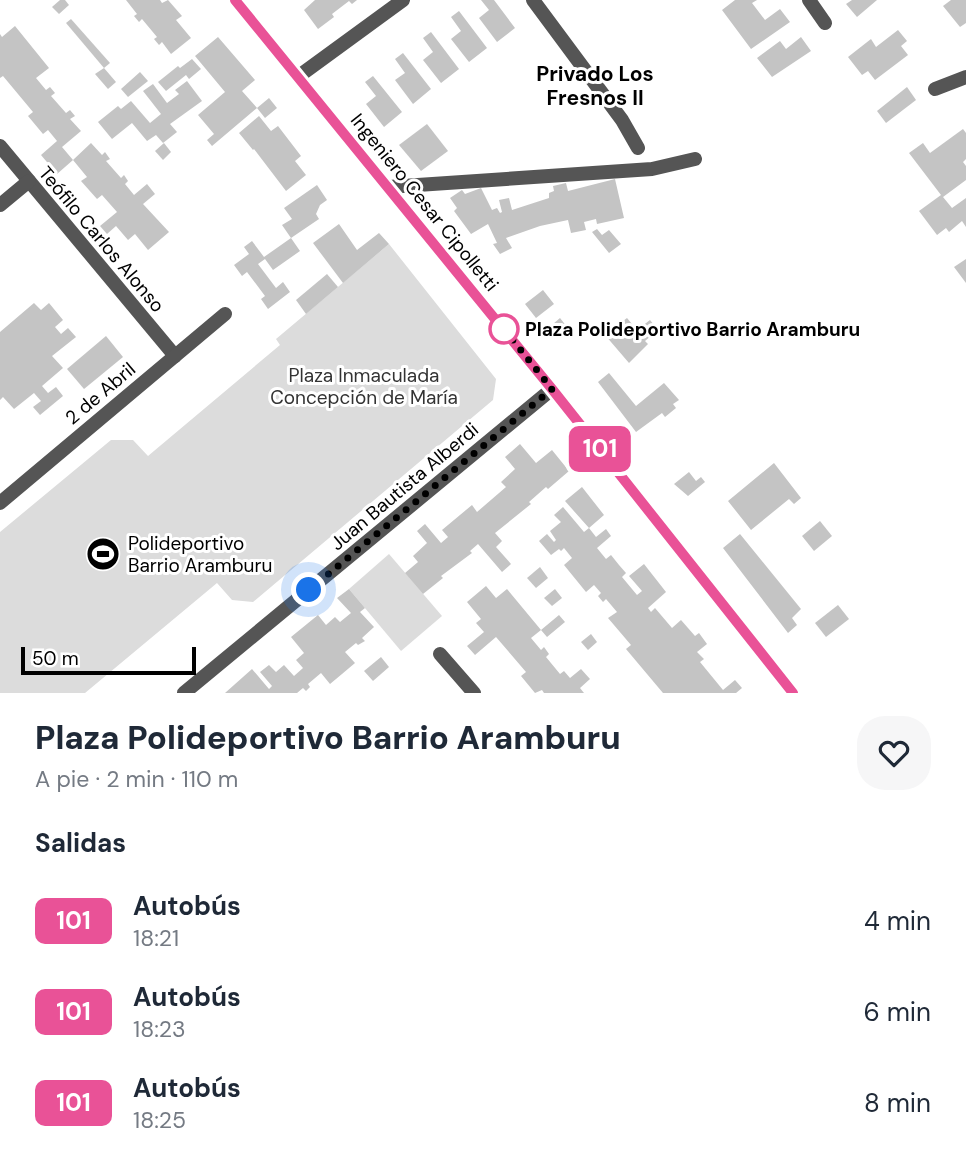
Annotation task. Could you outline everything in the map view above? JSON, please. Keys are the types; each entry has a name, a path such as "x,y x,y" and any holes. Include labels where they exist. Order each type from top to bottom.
{"main road":[{"name":"Ingeniero Cesar Cipolletti","path":"235,0 552,389 793,693"}],"street":[{"path":"299,76 403,0"},
{"path":"533,0 622,120 638,148"},
{"path":"808,0 825,23"},
{"path":"935,89 966,77"},
{"name":"Teófilo Carlos Alonso","path":"0,146 175,356"},
{"path":"388,187 652,169 695,159"},
{"path":"0,205 29,181"},
{"name":"2 de Abril","path":"0,503 225,313"},
{"name":"Juan Bautista Alberdi","path":"184,693 552,389"},
{"path":"440,654 474,693"}],"green space":[{"name":"Plaza Inmaculada Concepción de María","path":"389,244 496,379 493,400 253,602 232,600 217,583 85,693 0,693 0,532 111,440 133,440 148,456 280,345 276,339"},
{"path":"389,554 442,616 401,651 349,589"}],"building":[{"path":"60,0 65,0 69,5 59,14 52,7"},
{"path":"126,0 160,0 162,3 168,0 182,16 176,20 191,38 171,54 162,42 159,45 154,39 157,37 142,19 139,22 134,16 137,14"},
{"path":"315,0 357,0 352,4 349,1 318,29 304,10"},
{"path":"481,0 494,0 515,28 497,42 479,18 489,10"},
{"path":"735,0 757,0 752,3 765,20 780,9 790,22 751,49 722,10"},
{"path":"852,0 877,0 857,17 846,4"},
{"path":"951,0 966,0 966,23 960,27 943,6"},
{"path":"459,11 487,48 469,62 451,39 461,31 451,17"},
{"path":"71,19 110,63 104,68 66,23"},
{"path":"15,26 49,68 36,78 46,90 50,87 55,93 51,96 66,113 70,110 75,116 70,119 81,131 62,147 73,160 57,174 41,155 57,141 48,130 43,134 28,116 33,112 3,76 0,78 0,34 2,37"},
{"path":"898,30 907,41 901,46 908,55 875,80 868,71 862,75 848,57 871,39 876,47"},
{"path":"431,32 459,69 441,83 423,60 433,52 423,38"},
{"path":"218,37 255,80 242,91 257,108 212,146 207,140 214,134 198,115 225,92 195,56"},
{"path":"801,37 811,51 772,77 757,58 780,41 786,49"},
{"path":"403,53 431,89 413,104 395,80 405,73 395,59"},
{"path":"192,59 201,69 189,79 186,75 166,91 158,82"},
{"path":"104,68 116,82 108,89 95,74"},
{"path":"140,72 148,81 128,97 121,89"},
{"path":"373,76 402,112 384,127 366,104 376,96 365,82"},
{"path":"187,81 202,101 170,124 177,132 163,143 156,135 147,141 132,123 112,139 98,122 118,106 121,109 131,101 150,123 161,114 143,91 153,84 167,103 179,94 175,90"},
{"path":"907,87 916,100 886,123 877,111"},
{"path":"269,98 277,108 265,118 257,108"},
{"path":"259,116 271,131 278,126 301,156 295,161 306,175 286,191 239,133"},
{"path":"427,124 448,151 421,171 399,145"},
{"path":"963,129 966,133 966,159 963,162 966,166 966,180 943,197 952,208 966,198 966,227 962,221 949,232 946,228 937,235 919,211 941,195 909,153 923,143 930,153"},
{"path":"91,143 102,155 105,152 110,159 106,161 121,178 124,175 128,181 125,184 134,195 147,184 155,194 143,204 169,232 148,250 135,234 128,240 116,226 107,234 100,226 117,212 102,195 97,199 81,181 87,177 73,160"},
{"path":"164,143 171,152 163,160 155,151"},
{"path":"615,179 624,218 597,224 596,219 584,222 586,230 571,233 568,220 540,226 506,238 512,248 500,254 493,244 497,243 488,224 471,234 454,211 457,208 450,198 462,190 465,194 481,188 492,210 497,208 500,213 499,200 509,198 512,210 549,198 549,193 554,191 553,186 566,183 568,191"},
{"path":"317,185 327,200 320,205 316,214 319,219 291,238 282,225 292,219 284,208"},
{"path":"339,224 357,250 379,233 389,244 343,283 313,243"},
{"path":"597,229 602,235 609,230 621,244 609,253 592,232"},
{"path":"291,238 300,251 273,270 265,259 258,264 276,288 283,282 290,292 268,309 261,299 265,296 247,272 242,276 234,265 249,254 244,247 252,241 264,257"},
{"path":"966,259 966,283 954,267"},
{"path":"327,274 338,287 306,314 296,300"},
{"path":"543,290 554,304 536,318 525,304"},
{"path":"34,303 41,310 49,303 63,320 55,327 61,334 68,328 76,337 52,356 63,368 42,386 48,393 56,387 63,396 40,415 33,407 41,401 34,393 14,409 3,397 0,400 0,332"},
{"path":"560,318 571,332 564,338 553,324"},
{"path":"627,318 637,330 650,320 658,330 645,341 648,344 629,363 605,335"},
{"path":"106,336 123,357 84,389 67,369"},
{"path":"609,373 636,406 664,383 679,400 673,404 676,408 665,417 662,413 636,432 598,382"},
{"path":"520,444 536,463 552,450 569,471 548,489 546,487 529,502 531,504 495,533 502,541 496,547 511,564 502,572 478,544 470,551 472,553 441,576 443,578 423,594 405,573 418,562 413,556 427,543 417,531 425,524 441,543 448,537 442,530 472,505 477,512 506,487 501,482 515,469 505,457"},
{"path":"774,463 801,498 794,504 789,499 751,530 728,501"},
{"path":"689,472 696,481 701,477 705,482 688,496 674,484"},
{"path":"582,487 604,515 589,528 565,501"},
{"path":"563,507 584,532 589,528 596,537 606,529 611,536 597,548 606,559 611,555 626,573 622,577 637,595 642,591 629,576 644,564 666,592 648,608 651,612 655,608 672,628 681,620 695,636 699,633 707,644 697,652 704,659 700,662 723,690 735,680 742,688 736,693 663,693 626,649 631,645 608,618 617,612 606,599 603,602 598,596 601,593 594,585 586,592 564,565 572,558 564,548 551,555 539,541 547,534 554,542 556,540 550,531 561,522 554,515"},
{"path":"820,521 832,536 814,551 802,536"},
{"path":"740,534 801,609 792,618 797,625 788,633 723,548"},
{"path":"540,567 548,578 536,588 527,578"},
{"path":"486,586 496,598 507,589 541,630 531,638 541,650 544,647 549,654 546,657 560,674 564,671 570,678 581,669 590,679 580,688 584,693 544,693 542,690 535,693 521,676 526,672 496,637 475,655 467,646 484,632 476,623 481,619 467,602"},
{"path":"349,589 365,608 360,612 374,627 362,638 365,641 358,645 356,643 345,652 355,663 342,674 330,684 321,673 308,684 310,687 306,691 303,688 297,693 225,693 252,669 269,689 272,686 260,672 269,665 276,672 284,665 294,676 303,668 296,660 304,653 291,637 318,615 326,625 335,617 340,622 351,613 337,598"},
{"path":"555,589 562,598 552,606 544,598"},
{"path":"838,605 849,619 826,637 815,623"},
{"path":"559,615 565,622 547,637 541,630"},
{"path":"591,634 597,642 588,650 581,642"},
{"path":"381,657 389,667 373,681 364,671"}],"bus line":[{"name":"101","path":"235,0 552,389 793,693"}],"place":[{"name":"Plaza Polideportivo Barrio Aramburu","path":"504,329"},
{"name":"Polideportivo Barrio Aramburu","path":"103,554"}],"district":[{"name":"Privado Los Fresnos II","path":"595,86"}],"route":[{"path":"309,590 552,389 504,329"}]}
